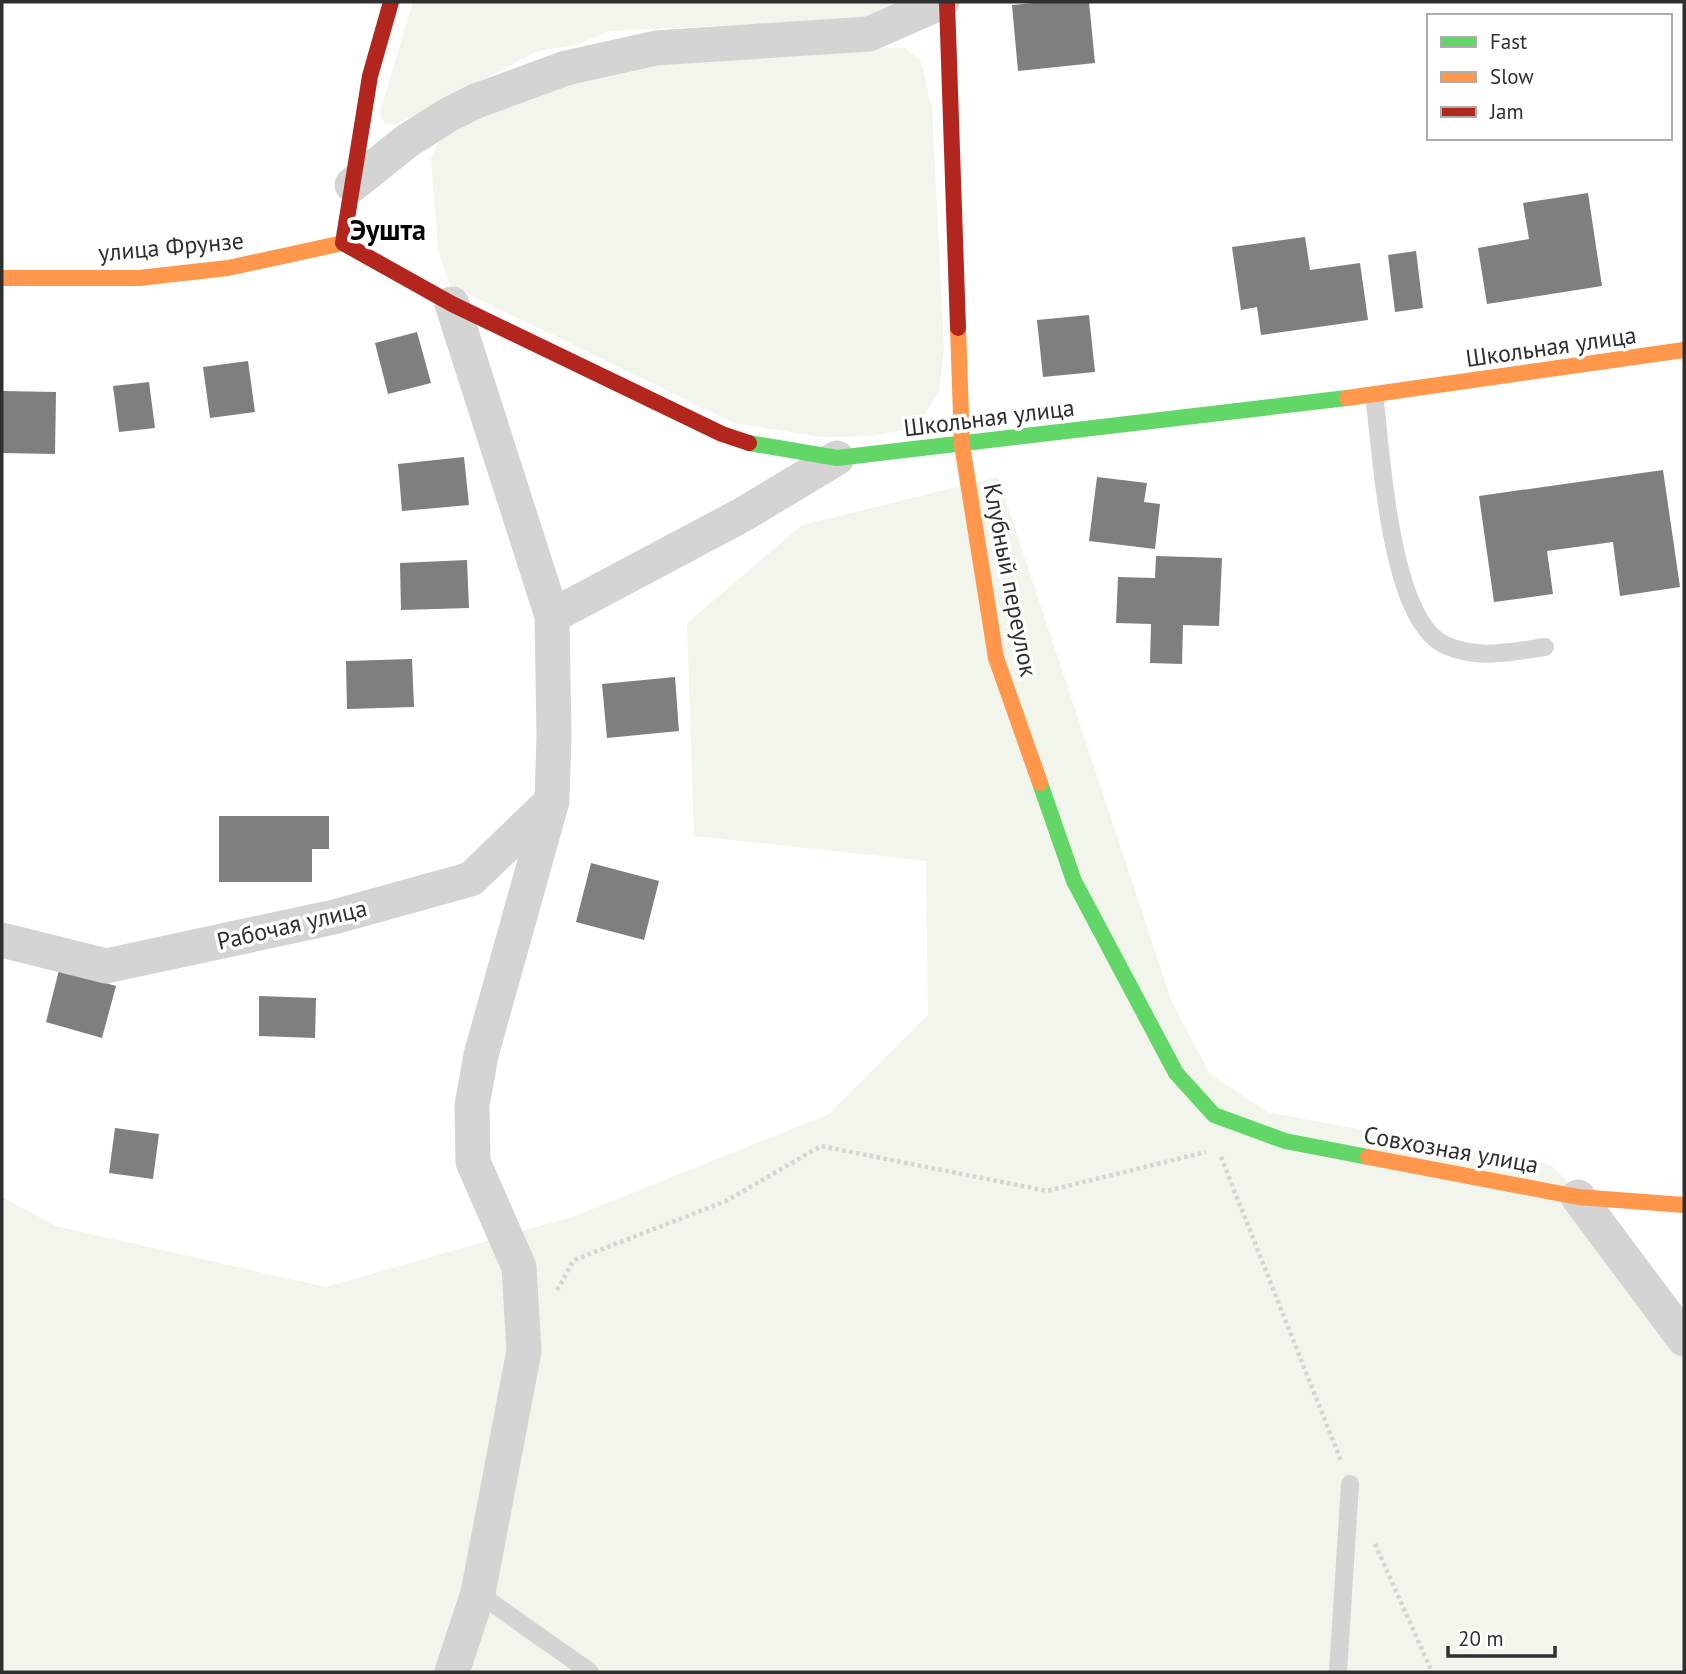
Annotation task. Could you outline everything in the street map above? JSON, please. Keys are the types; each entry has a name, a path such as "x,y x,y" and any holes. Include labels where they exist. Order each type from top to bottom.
{"street":[{"path":"343,243 370,76 391,2"},
{"path":"352,185 407,141 448,115 476,101 566,68 656,48 869,34 945,2"},
{"name":"Клубный переулок","path":"945,2 962,445 996,657 1074,881 1175,1073 1214,1115"},
{"name":"Школьная улица","path":"343,243 452,304 722,434 765,448 837,458 1374,395 1684,350"},
{"name":"улица Фрунзе","path":"2,278 139,278 239,266 343,243"},
{"path":"452,304 552,617 552,801 481,1055 472,1105 474,1162 519,1267 524,1351 478,1593 452,1672"},
{"path":"552,617 696,540 837,458"},
{"name":"Рабочая улица","path":"2,940 106,966 334,916 471,879 552,801"},
{"name":"Совхозная улица","path":"1214,1115 1285,1141 1578,1197 1684,1205"},
{"path":"1578,1197 1684,1339"}],"lane":[{"path":"1374,395 1398,569 1418,621 1442,644 1462,651 1487,655 1545,647"},
{"path":"1338,1672 1350,1484"},
{"path":"478,1593 590,1672"}],"path":[{"path":"555,1294 574,1259 726,1201 821,1146 1047,1191 1218,1149 1350,1484 1432,1672"}],"shaded area":[{"path":"413,2 900,2 884,18 609,31 577,45 538,51 399,123 384,124 380,112"},
{"path":"854,47 905,48 921,61 932,108 944,349 939,392 922,419 906,430 873,436 821,437 734,423 450,285 438,251 431,158 443,133 551,87 678,56"},
{"path":"998,477 1172,1002 1210,1074 1267,1112 1551,1165 1651,1265 1684,1309 1684,1672 2,1672 2,1197 56,1226 326,1287 575,1216 829,1114 928,1015 926,861 694,836 687,623 802,525"}],"building":[{"path":"1089,2 1095,63 1018,71 1012,5"},
{"path":"1588,193 1602,286 1487,304 1478,248 1529,239 1523,203"},
{"path":"1305,237 1310,270 1360,263 1368,320 1261,335 1257,307 1241,310 1232,247"},
{"path":"1416,251 1423,308 1395,312 1388,255"},
{"path":"1089,315 1095,372 1043,377 1037,320"},
{"path":"417,332 431,383 388,394 375,343"},
{"path":"248,361 255,412 210,418 203,367"},
{"path":"149,382 155,428 119,432 113,386"},
{"path":"2,391 56,392 55,454 2,453"},
{"path":"464,457 469,505 402,511 398,464"},
{"path":"1663,470 1680,587 1620,596 1613,542 1547,551 1553,594 1494,602 1479,496"},
{"path":"1097,477 1147,483 1144,502 1160,504 1155,549 1089,541"},
{"path":"1156,556 1222,558 1219,626 1183,625 1182,664 1150,663 1151,624 1116,623 1118,577 1155,578"},
{"path":"467,560 469,608 401,610 400,563"},
{"path":"412,659 414,707 347,709 346,661"},
{"path":"675,677 679,731 607,738 602,684"},
{"path":"219,816 329,816 329,849 312,849 312,882 219,882"},
{"path":"591,863 659,881 644,940 576,922"},
{"path":"59,970 116,986 102,1038 46,1022"},
{"path":"259,996 316,998 315,1038 259,1036"},
{"path":"115,1128 159,1134 153,1179 109,1173"}],"traffic: fast":[{"path":"749,443 837,458 1347,398"},
{"path":"1040,783 1074,881 1176,1073 1214,1115 1285,1141 1368,1157"}],"traffic: slow":[{"path":"2,278 139,278 228,268 343,243"},
{"path":"958,328 962,445 996,658 1040,783"},
{"path":"1347,398 1684,350"},
{"path":"1368,1157 1578,1197 1684,1205"}],"traffic: jam":[{"path":"343,243 370,76 391,2"},
{"path":"947,2 958,328"},
{"path":"343,243 452,304 722,434 749,443"}],"district":[{"name":"Эушта","path":"388,230"}]}
